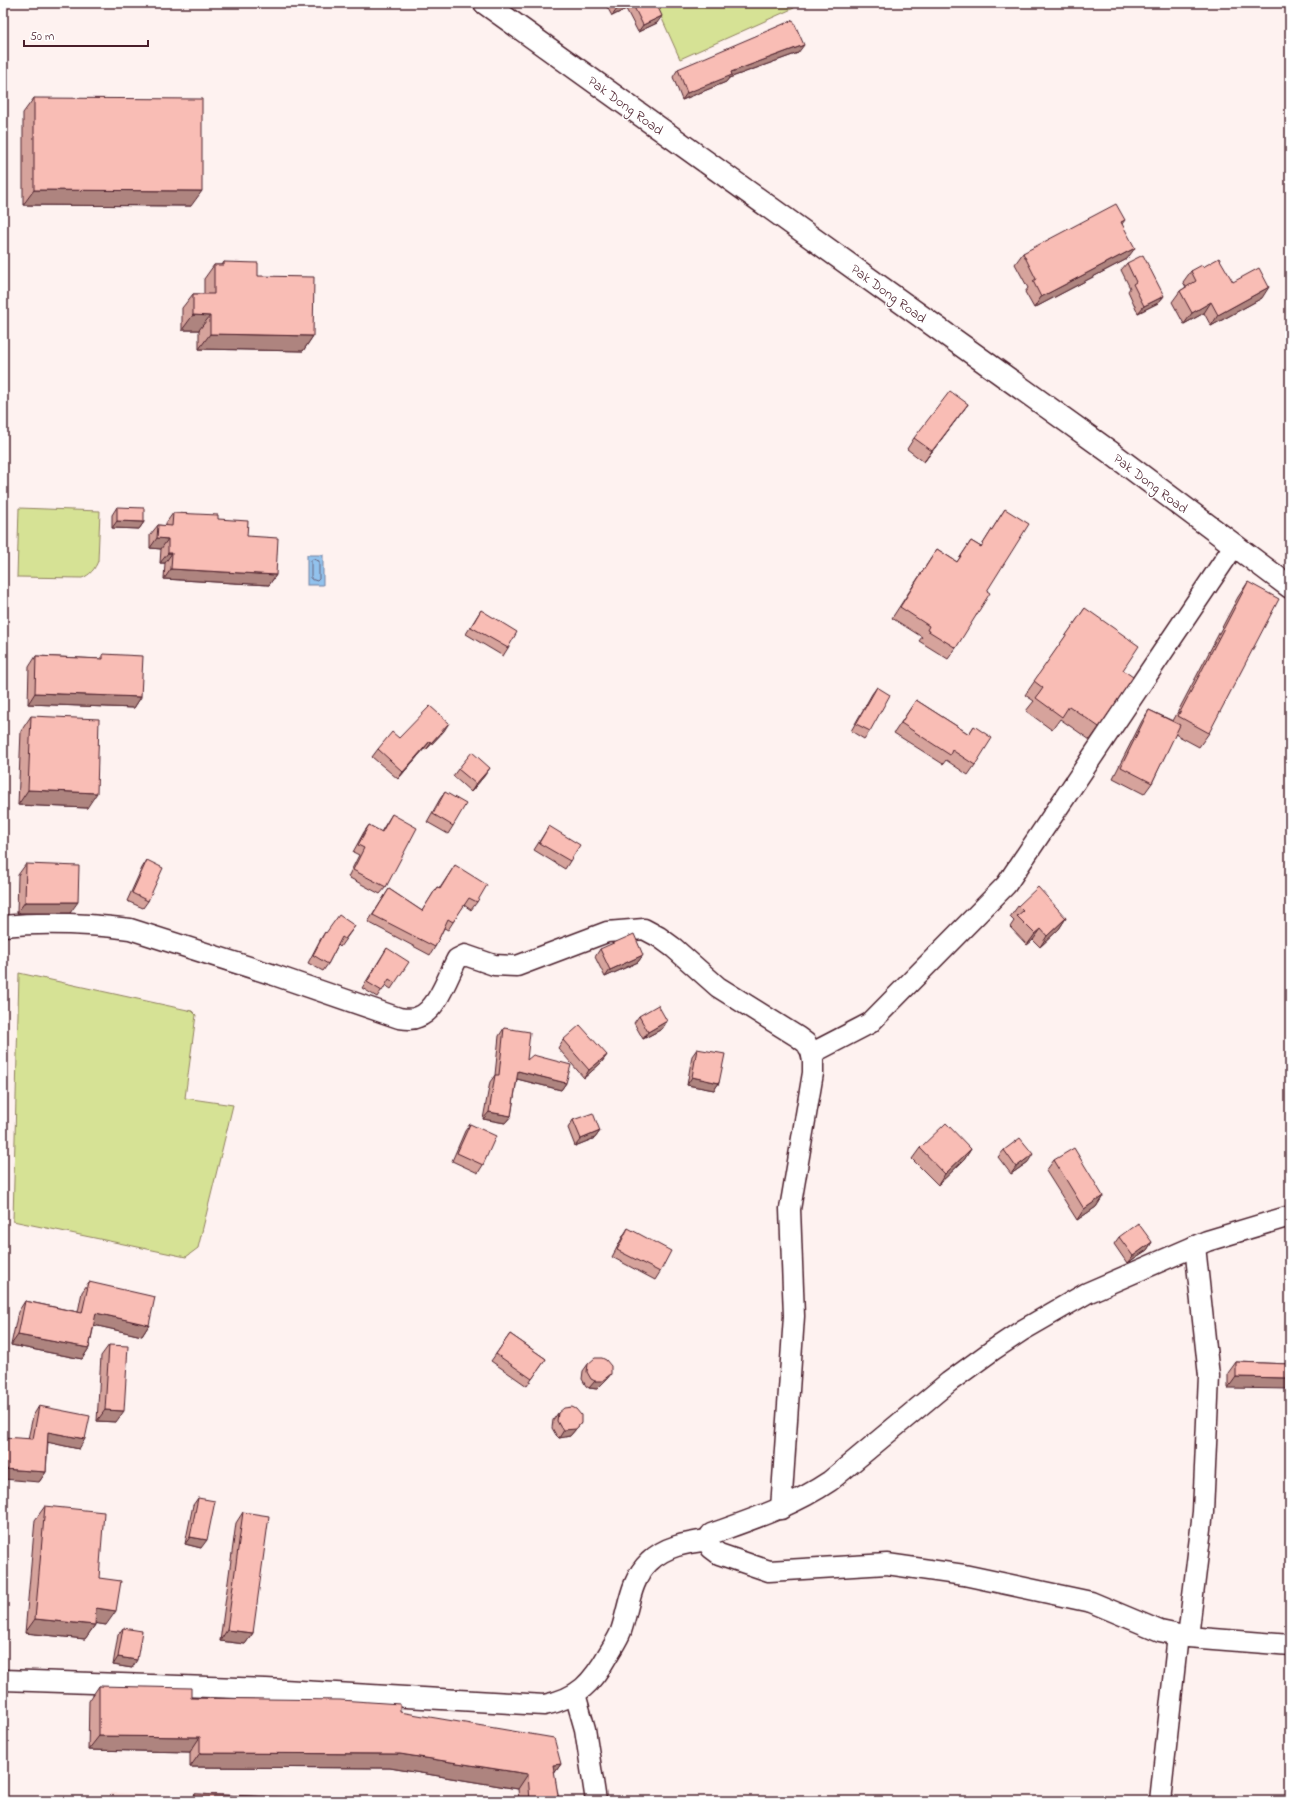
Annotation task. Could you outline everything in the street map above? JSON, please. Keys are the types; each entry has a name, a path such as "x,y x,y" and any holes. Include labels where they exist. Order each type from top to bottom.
{"street":[{"name":"Pak Dong Road","path":"485,3 1110,452 1290,587"},
{"path":"811,1050 823,1048 870,1023 1006,885 1234,546"},
{"path":"3,926 33,924 109,926 130,929 274,974 399,1018 411,1019 419,1017 435,1003 457,959 460,957 466,955 494,965 517,966 607,932 644,929 669,945 718,987 806,1043 811,1050 813,1073 790,1209 794,1316 781,1509"},
{"path":"1290,1216 1206,1241 1087,1293 1023,1330 993,1350 949,1382 830,1480 810,1494 781,1509 711,1534 708,1540 711,1548 719,1554 769,1571 887,1564 964,1575 1091,1602 1160,1631 1183,1636 1290,1645"},
{"path":"1160,1801 1183,1636 1204,1512 1209,1376 1194,1246"},
{"path":"3,1680 266,1688 544,1705 560,1702 575,1694 597,1674 620,1632 634,1583 649,1562 671,1547 690,1542 708,1540"},
{"path":"575,1694 585,1729 596,1801"}],"shaded area":[{"path":"111,1793 266,1801 111,1801"}],"green space":[{"path":"655,3 792,3 794,8 680,59"},
{"path":"19,508 100,511 98,561 92,571 82,578 17,577"},
{"path":"19,973 192,1011 196,1015 185,1098 233,1105 198,1248 186,1257 13,1221"}],"water":[{"path":"307,555 323,555 323,585 307,585"}],"building":[{"path":"614,3 628,3 617,9"},
{"path":"632,3 656,3 662,16 643,25"},
{"path":"793,20 804,45 731,72 732,75 687,93 678,69"},
{"path":"34,98 202,99 202,191 34,190"},
{"path":"1116,204 1125,220 1121,222 1135,248 1041,297 1033,281 1036,279 1023,253"},
{"path":"1143,255 1164,296 1144,306 1133,284 1136,282 1127,263"},
{"path":"1219,258 1233,282 1259,268 1269,287 1218,315 1211,302 1192,313 1180,291 1196,281 1191,271 1202,265 1203,267"},
{"path":"224,262 258,263 258,276 314,277 313,336 210,334 210,316 193,315 193,294 214,294 214,265 224,265"},
{"path":"950,391 968,404 932,451 914,438"},
{"path":"117,507 144,508 144,522 117,521"},
{"path":"1005,509 1029,524 987,591 990,593 956,648 927,630 929,626 900,607 937,549 957,562 971,541 981,547"},
{"path":"173,513 218,515 218,519 248,521 247,536 278,538 276,575 171,569 172,553 168,553 168,539 157,538 158,525 172,526"},
{"path":"1248,582 1279,599 1209,733 1178,716"},
{"path":"1085,608 1139,646 1123,670 1133,677 1099,727 1069,706 1062,717 1036,698 1043,688 1034,681"},
{"path":"481,610 517,632 508,648 471,627"},
{"path":"103,654 143,656 141,697 35,693 36,656 103,659"},
{"path":"877,687 890,695 870,731 856,724"},
{"path":"916,700 969,734 974,726 992,738 975,765 952,750 950,755 901,723"},
{"path":"430,706 449,723 431,743 430,741 403,772 378,749 392,732 399,738"},
{"path":"1149,710 1180,725 1152,783 1121,767"},
{"path":"31,716 99,719 97,793 28,790"},
{"path":"472,752 490,768 476,784 458,769"},
{"path":"445,792 466,804 453,826 433,814"},
{"path":"392,814 417,828 386,887 353,870 364,848 358,845 369,825 382,832"},
{"path":"549,826 580,845 570,861 539,843"},
{"path":"147,860 163,868 148,901 132,893"},
{"path":"26,864 79,866 78,902 25,902"},
{"path":"455,865 487,885 477,902 469,898 453,922 448,919 435,947 373,915 389,889 422,911 437,887 440,889"},
{"path":"1038,887 1066,918 1047,936 1041,929 1035,934 1017,916 1023,911 1018,906"},
{"path":"339,915 355,926 345,939 342,937 328,964 313,955 325,932 326,933"},
{"path":"634,934 643,955 610,970 600,949"},
{"path":"387,948 409,962 395,983 389,979 382,991 367,982"},
{"path":"658,1005 667,1021 648,1032 639,1016"},
{"path":"580,1025 607,1055 589,1070 563,1040"},
{"path":"504,1028 530,1032 527,1060 533,1055 571,1065 566,1083 518,1071 511,1116 489,1112 495,1075 499,1075"},
{"path":"697,1049 725,1054 719,1083 692,1077"},
{"path":"593,1113 600,1131 581,1139 573,1120"},
{"path":"946,1123 971,1149 945,1174 920,1148"},
{"path":"470,1124 496,1136 483,1165 457,1153"},
{"path":"1020,1138 1033,1154 1016,1167 1004,1150"},
{"path":"1074,1148 1103,1196 1084,1209 1054,1160"},
{"path":"1138,1223 1152,1242 1133,1256 1119,1237"},
{"path":"628,1228 671,1251 660,1272 617,1250"},
{"path":"89,1282 155,1297 149,1325 96,1313 89,1348 18,1335 25,1301 82,1313"},
{"path":"510,1334 546,1359 532,1379 496,1354"},
{"path":"109,1345 128,1346 124,1411 105,1410"},
{"path":"595,1358 602,1358 606,1360 611,1366 611,1374 602,1381 595,1381 591,1379 587,1372 588,1364"},
{"path":"1236,1362 1290,1364 1290,1378 1236,1377"},
{"path":"39,1406 90,1416 85,1439 48,1432 46,1472 3,1469 3,1437 33,1439"},
{"path":"572,1407 581,1415 581,1423 576,1429 564,1430 557,1421 558,1413 564,1408"},
{"path":"198,1498 215,1501 207,1540 190,1537"},
{"path":"45,1506 104,1512 99,1578 121,1581 116,1611 96,1608 95,1625 35,1619"},
{"path":"243,1512 269,1516 253,1633 227,1630"},
{"path":"123,1628 142,1631 137,1660 118,1657"},
{"path":"99,1686 191,1688 191,1698 340,1700 400,1704 400,1712 554,1738 561,1764 553,1765 559,1801 530,1801 528,1774 400,1754 200,1753 200,1737 99,1736"},
{"path":"195,1794 375,1801 195,1801"}]}
